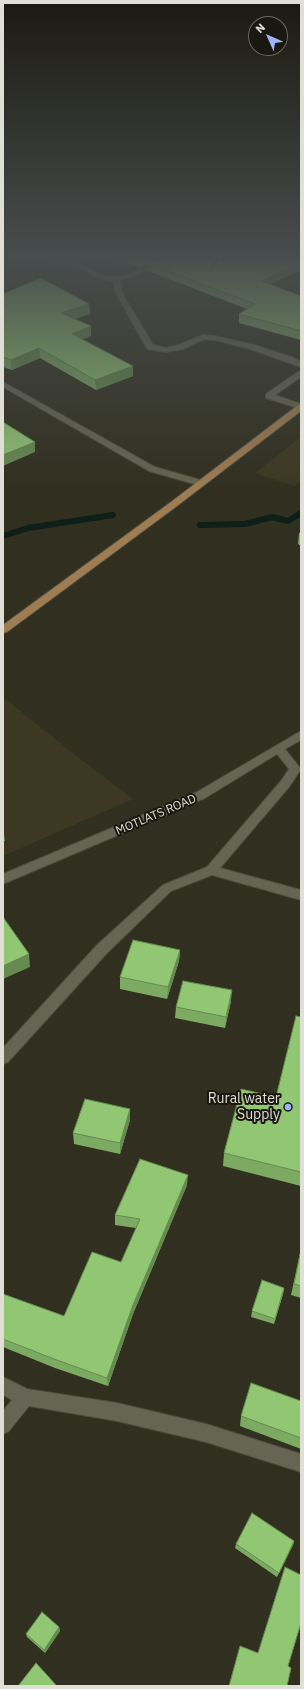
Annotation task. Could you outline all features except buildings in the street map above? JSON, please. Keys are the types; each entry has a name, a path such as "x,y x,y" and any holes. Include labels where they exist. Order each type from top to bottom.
{"main road":[{"path":"3,630 301,407"}],"street":[{"path":"144,336 150,347 166,350 180,347 203,337 215,338 252,347 291,360 301,365"},
{"path":"301,374 269,396 301,407"},
{"path":"3,384 152,469 200,483"},
{"name":"MOTLATS ROAD","path":"3,879 201,795 301,735"},
{"path":"3,1058 102,949 167,888 211,870 285,784 295,769 279,749"},
{"path":"211,870 301,895"},
{"path":"3,1386 25,1397 117,1412 206,1433 301,1463"},
{"path":"3,1425 25,1397"}],"shaded area":[{"path":"301,437 301,481 294,486 255,473"},
{"path":"3,697 74,754 133,799 3,856"}],"waterway":[{"path":"200,525 245,524 272,517 288,521 301,513"},
{"path":"3,536 28,528 113,515"}],"place":[{"name":"Rural water Supply","path":"288,1107"}]}
